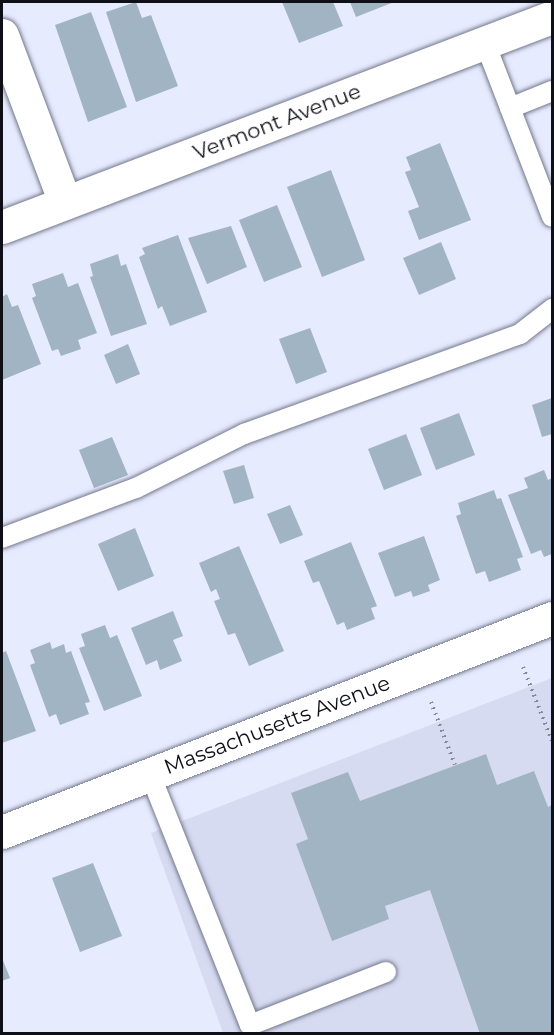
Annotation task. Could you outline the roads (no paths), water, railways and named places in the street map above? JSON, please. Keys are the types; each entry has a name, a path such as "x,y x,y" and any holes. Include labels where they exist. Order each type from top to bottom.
{"street":[{"name":"Vermont Avenue","path":"2,227 552,17"},
{"path":"2,35 65,203"},
{"name":"Massachusetts Avenue","path":"2,832 552,618"}],"lane":[{"path":"485,43 552,217"},
{"path":"510,108 552,91"},
{"path":"2,538 136,488 244,434 520,334 552,309"},
{"path":"150,774 247,1029 386,972"}]}
